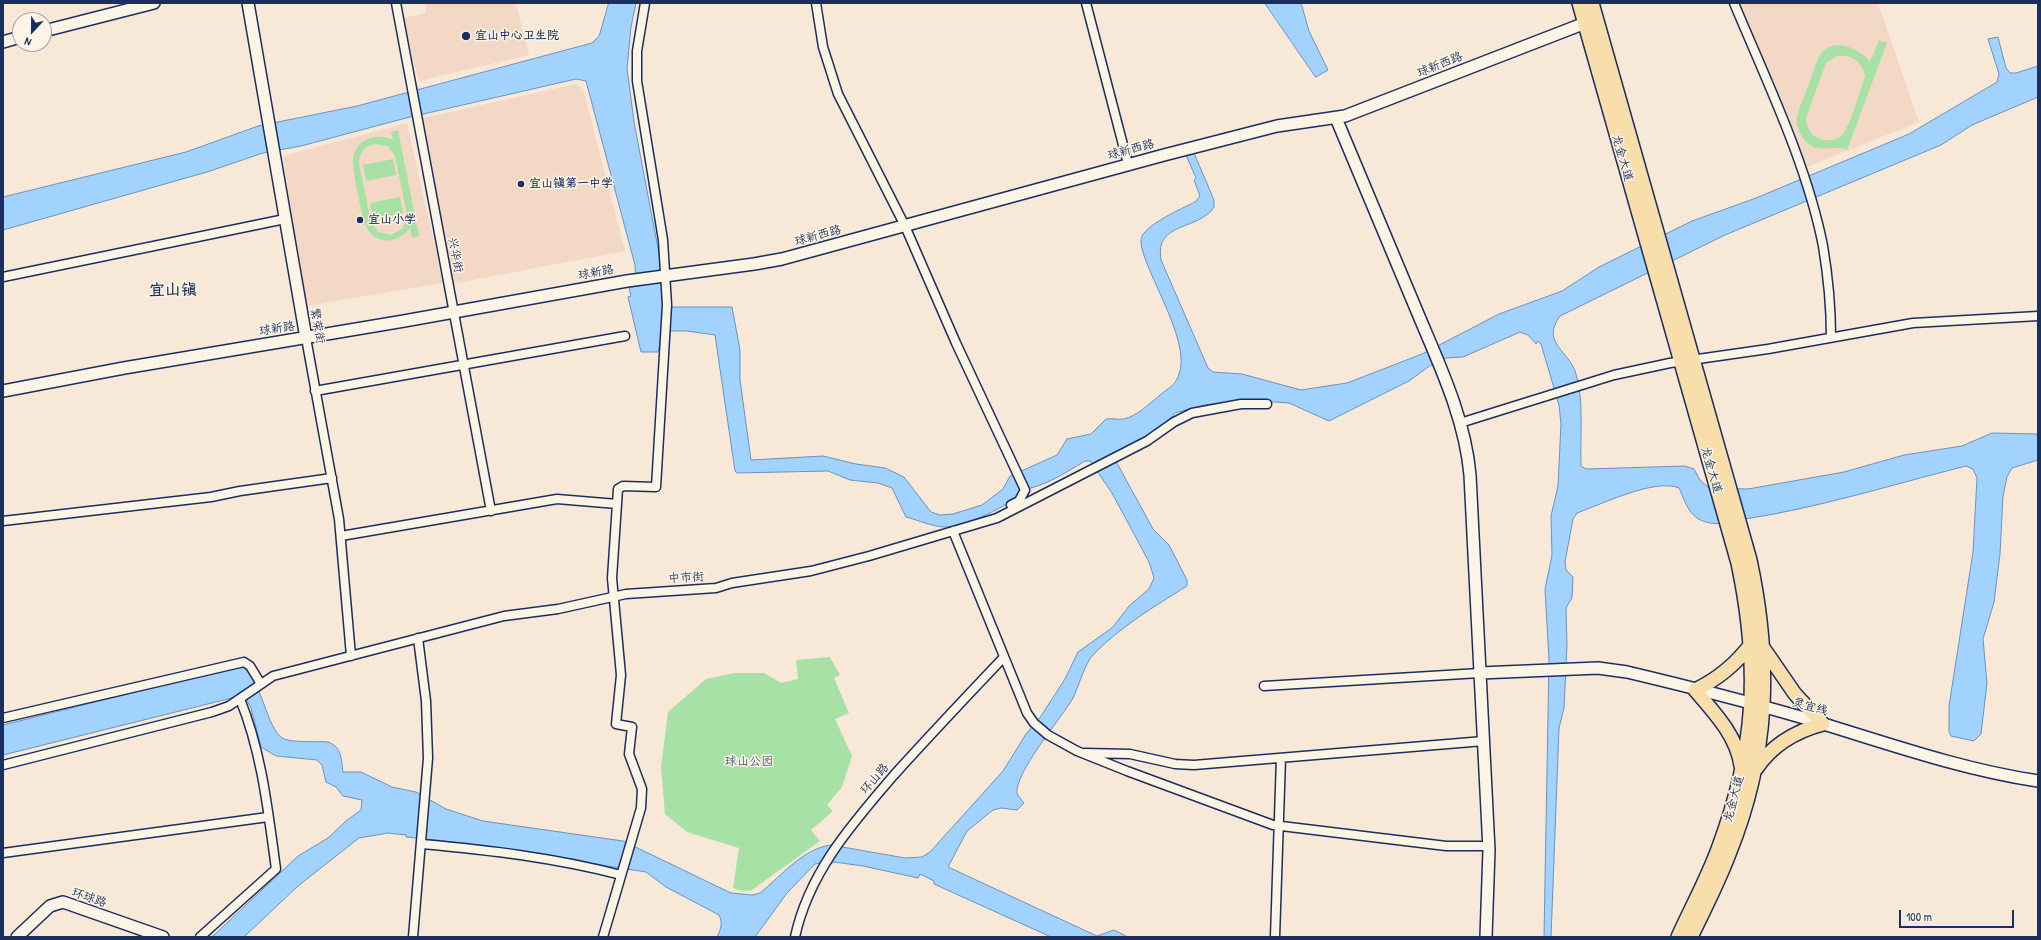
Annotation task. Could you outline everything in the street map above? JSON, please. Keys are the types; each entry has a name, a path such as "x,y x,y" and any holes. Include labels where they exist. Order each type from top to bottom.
{"main road":[{"name":"龙金大道","path":"1579,3 1590,21 1722,484 1734,528 1743,589 1757,646 1758,706 1748,738 1748,771 1741,820 1729,854 1691,937"},
{"name":"龙金大道","path":"1590,21 1592,3"},
{"path":"1757,646 1795,694 1823,724 1805,730 1780,743 1748,771 1727,730 1694,690 1724,673 1739,659 1757,646"},
{"name":"龙金大道","path":"1678,937 1718,850 1748,771"}],"street":[{"path":"52,29 154,3"},
{"name":"繁荣街","path":"248,3 315,391 332,478 341,536 351,656"},
{"name":"兴华街","path":"396,3 491,511"},
{"path":"603,937 640,808 642,790 629,754 632,727 616,724 621,675 612,565 618,489 623,486 656,487 667,305 661,223 636,81 637,51 645,3"},
{"path":"816,3 823,47 838,94 905,226 956,343 1025,490 1018,501 980,522"},
{"path":"1086,3 1128,164"},
{"path":"1734,3 1771,92 1802,172 1812,204 1826,265 1831,337"},
{"name":"球新西路","path":"626,281 782,259 1128,164 1277,126 1336,118 1358,112 1590,21"},
{"path":"1336,118 1438,363 1460,423 1467,447 1470,475 1489,846 1489,895 1486,937"},
{"path":"3,277 285,219"},
{"name":"球新路","path":"3,391 124,368 306,338 626,281"},
{"path":"1460,423 1581,384 1614,375 1687,361 1768,349 1913,323 2038,316"},
{"path":"315,391 625,336"},
{"path":"980,522 997,518 1153,438 1174,422 1192,413 1241,404 1267,404"},
{"path":"3,521 212,497 240,491 332,478"},
{"path":"341,536 557,499 617,504"},
{"name":"中市街","path":"3,765 212,712 230,706 272,676 504,616 558,609 614,596 645,591 716,588 732,583 786,576 869,556 980,522"},
{"path":"953,531 1027,713 1048,735 1082,752 1134,774 1279,827 1446,846 1489,846"},
{"path":"413,937 426,790 428,720 418,638"},
{"name":"环山路","path":"795,937 804,904 838,841 925,741 1004,657"},
{"path":"3,718 244,662 250,666 260,685"},
{"name":"灵宜线","path":"1480,673 1598,668 1613,670 1758,706 1823,724 1909,751 2006,776 2038,781"},
{"path":"1264,686 1480,673"},
{"path":"200,937 276,869 257,746 242,698"},
{"path":"1082,752 1130,754 1188,765 1484,741"},
{"path":"1275,937 1281,758"},
{"path":"3,853 268,817"},
{"path":"422,843 582,865 621,873"},
{"name":"环球路","path":"17,937 50,906 63,902 163,937"}],"shaded area":[{"name":"宜山中心卫生院","path":"425,3 516,3 529,55 419,81 403,18 426,13"},
{"path":"1739,3 1878,3 1919,122 1807,167"},
{"name":"宜山镇第一中学","path":"576,84 583,89 625,251 452,284 423,118"},
{"name":"宜山小学","path":"407,123 443,283 306,306 283,156"}],"green space":[{"path":"1879,40 1887,43 1847,150 1842,148 1817,148 1807,143 1798,129 1797,120 1800,106 1819,57 1830,47 1837,45 1852,48 1870,62","holes":["1837,56 1847,56 1856,60 1862,67 1865,77 1844,133 1839,138 1828,140 1821,139 1811,132 1806,118 1826,63"]},
{"path":"398,130 419,236 412,238 410,228 400,237 382,240 371,234 365,223 358,194 353,159 358,146 362,142 373,137 393,140 391,132","holes":["375,144 388,146 395,156 407,215 403,228 391,235 378,232 371,222 359,163 361,153 368,146"]},
{"path":"393,159 396,175 366,181 363,165"},
{"path":"400,197 403,213 373,219 370,203"},
{"name":"球山公园","path":"830,657 840,675 834,678 849,713 835,719 852,756 842,787 827,805 833,811 811,830 820,841 752,890 742,891 733,888 739,848 687,832 665,814 661,767 668,712 706,679 734,673 764,673 781,683 798,679 796,660"}],"water":[{"path":"609,3 636,3 631,27 627,68 634,122 661,264 663,307 732,307 740,350 740,380 751,460 823,456 856,464 885,468 904,477 931,512 940,515 953,514 982,505 1003,489 1010,476 1057,455 1067,439 1091,434 1106,419 1124,419 1134,415 1170,388 1174,383 1178,377 1181,361 1179,342 1141,246 1142,236 1151,226 1195,202 1200,196 1194,180 1196,178 1186,155 1194,153 1214,200 1214,207 1207,215 1171,232 1164,239 1161,248 1161,260 1208,368 1213,372 1242,374 1301,390 1347,383 1422,354 1499,314 1562,291 1599,267 1692,221 1756,198 1909,134 1997,82 1999,74 1988,39 1998,37 2006,68 2010,73 2016,73 2038,66 2038,97 1972,125 1941,145 1725,235 1560,316 1553,333 1558,346 1573,366 1576,374 1581,407 1581,466 1586,469 1685,466 1694,469 1700,480 1709,488 1748,489 1844,472 1904,455 1962,446 1992,433 2038,434 2038,460 2012,468 2007,477 2003,496 2000,554 1994,602 1983,639 1987,683 1981,734 1974,741 1951,736 1949,732 1949,706 1973,552 1977,478 1973,469 1966,466 1826,503 1720,523 1706,522 1695,517 1688,508 1679,488 1669,486 1656,486 1628,493 1577,513 1573,519 1565,562 1566,570 1573,577 1572,598 1566,610 1567,645 1564,708 1559,728 1551,937 1544,937 1549,660 1545,589 1552,555 1551,516 1558,486 1561,424 1559,405 1541,344 1538,341 1536,344 1528,335 1520,332 1463,357 1446,358 1431,365 1409,381 1329,421 1289,403 1245,400 1204,405 1175,413 1164,426 1137,443 1112,454 1153,529 1169,545 1187,580 1187,586 1126,626 1104,644 1091,658 1085,668 1073,698 1039,746 1023,773 1018,785 1017,794 1024,803 1017,810 1001,808 993,810 967,831 948,867 1097,936 1114,930 1128,937 1051,937 934,884 934,881 920,874 918,878 863,866 834,862 829,865 820,863 815,864 787,893 755,937 717,937 721,926 719,915 666,887 646,872 462,843 406,837 406,835 388,833 359,838 298,886 244,937 212,937 298,856 328,838 346,821 361,810 362,800 343,796 336,787 326,782 322,765 317,760 276,756 261,747 251,708 244,695 3,755 3,725 240,666 247,671 253,679 272,725 278,734 284,739 289,740 328,742 333,744 340,754 343,772 361,772 392,787 416,792 446,809 483,821 623,841 731,893 752,895 760,893 802,857 821,847 831,845 905,858 922,857 930,852 1003,771 1026,734 1041,716 1065,679 1078,652 1113,627 1129,606 1149,589 1154,578 1149,562 1112,493 1090,461 1085,461 1046,483 1021,490 1009,503 975,520 945,527 931,525 906,517 892,488 878,483 850,480 828,471 737,473 735,471 715,335 687,331 663,331 658,352 641,352 628,297 631,296 629,288 636,286 635,265 586,81 576,79 406,118 301,146 263,153 207,172 3,230 3,197 186,152 258,126 357,106 592,43 599,36"},
{"path":"1265,3 1301,3 1309,31 1328,70 1316,77"}],"place":[{"name":"宜山中心卫生院","path":"466,36"},
{"name":"宜山镇第一中学","path":"521,184"},
{"name":"宜山小学","path":"360,220"}],"district":[{"name":"宜山镇","path":"173,291"}]}
